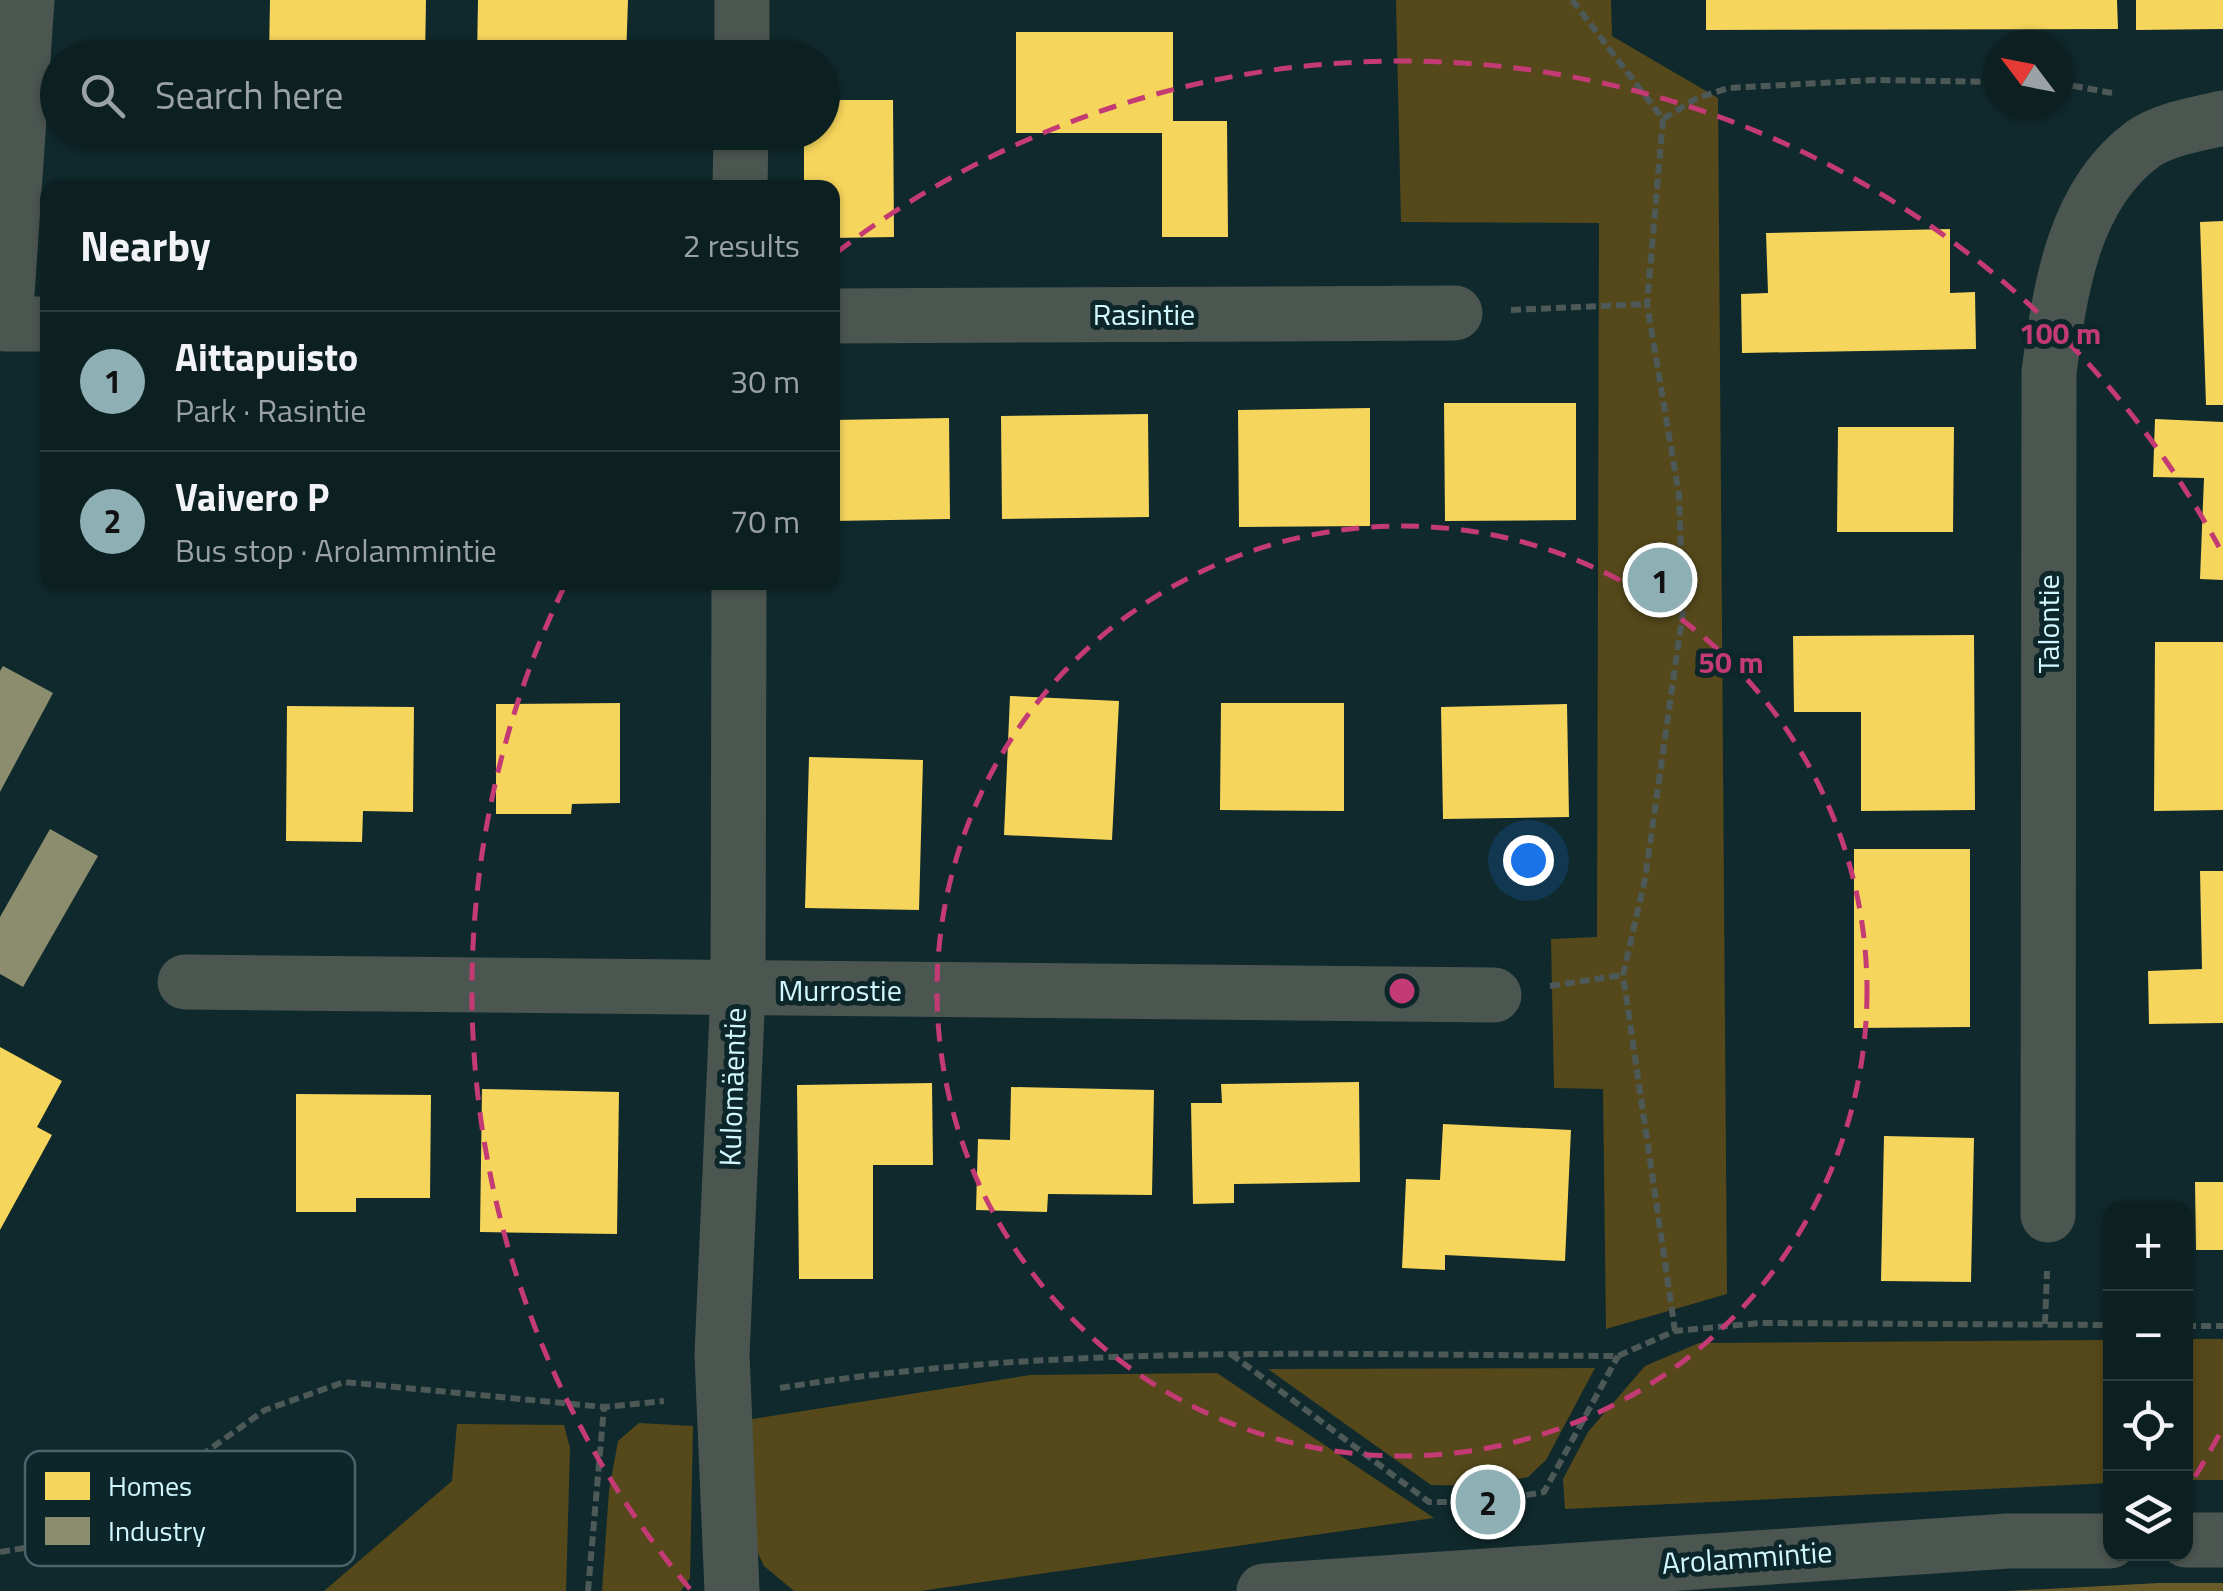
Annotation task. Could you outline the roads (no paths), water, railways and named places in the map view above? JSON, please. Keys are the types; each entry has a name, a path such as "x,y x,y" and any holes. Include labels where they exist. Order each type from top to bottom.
{"street":[{"path":"27,0 5,324 40,324"},
{"path":"742,0 742,40"},
{"name":"Talontie","path":"2048,1214 2050,372 2060,291 2074,240 2100,194 2132,154 2146,142 2223,118"},
{"path":"740,180 741,150"},
{"name":"Rasintie","path":"840,316 1455,313"},
{"name":"Kulomäentie","path":"732,1591 722,1398 738,990 738,590"},
{"name":"Murrostie","path":"185,982 1494,995"},
{"name":"Arolammintie","path":"1264,1591 1988,1542 2103,1540"},
{"path":"2193,1540 2223,1540"}],"place":[{"name":"Aittapuisto","path":"1660,580"},
{"name":"Vaivero P","path":"1488,1502"}]}
